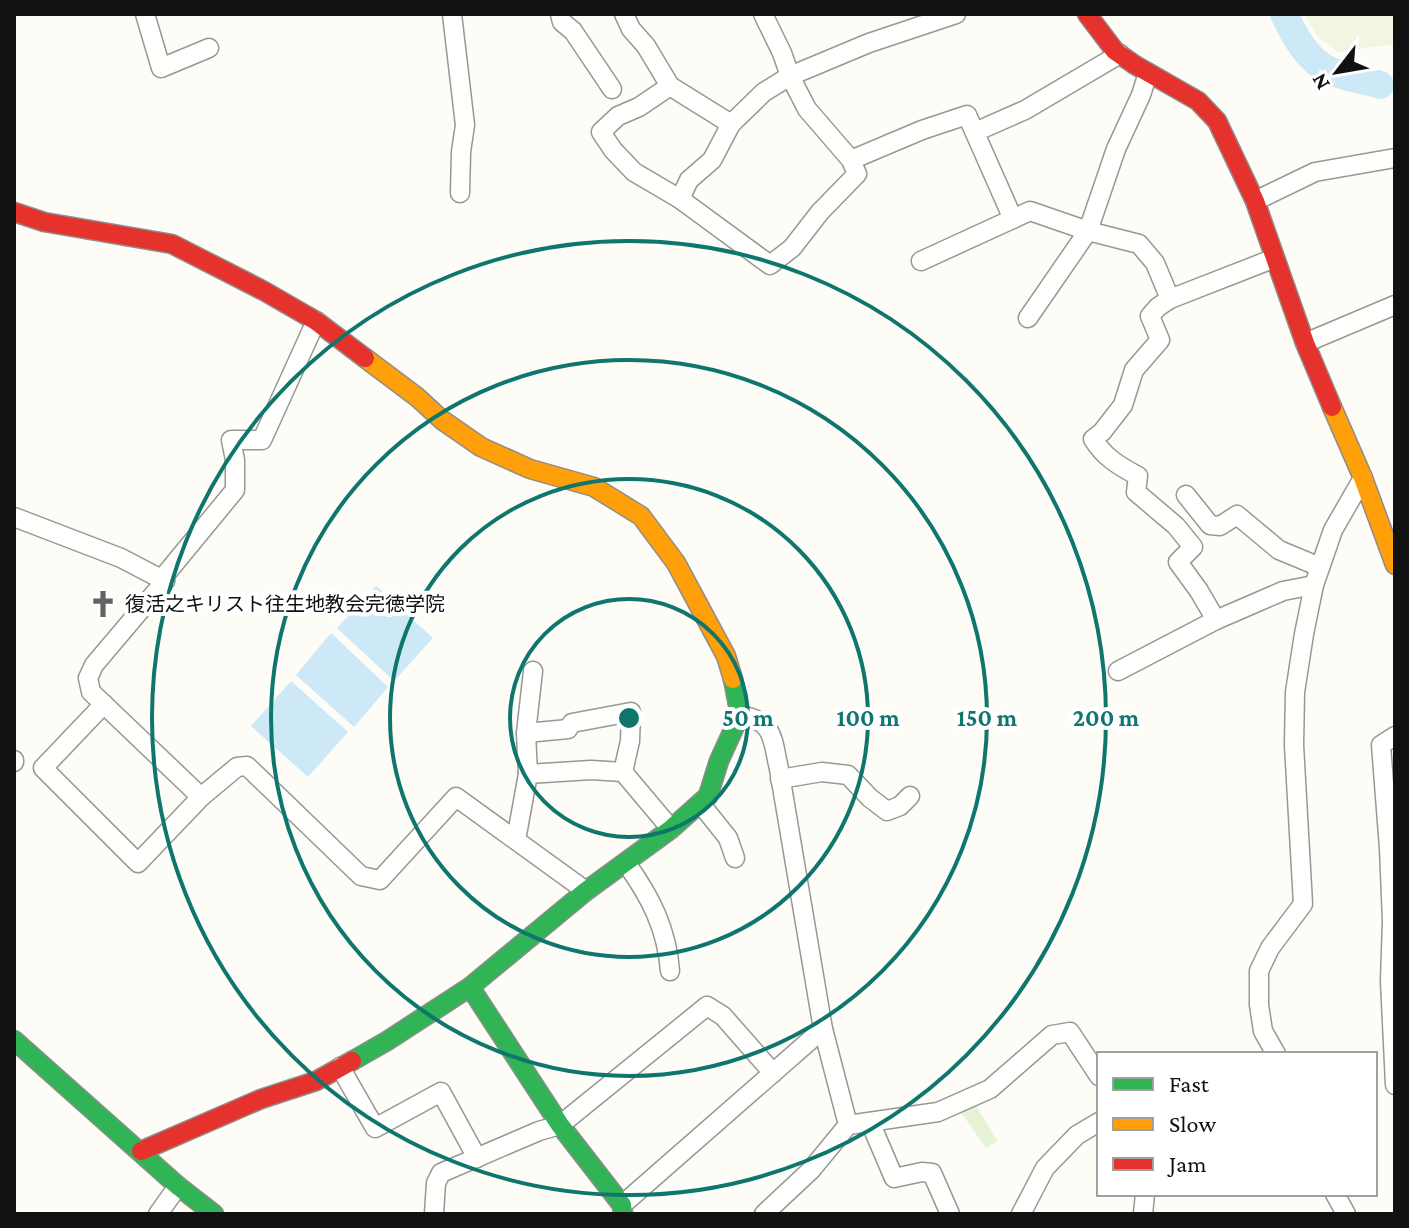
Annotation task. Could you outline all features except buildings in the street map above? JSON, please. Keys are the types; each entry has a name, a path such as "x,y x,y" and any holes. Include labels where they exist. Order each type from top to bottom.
{"street":[{"path":"145,14 161,68 209,48"},
{"path":"452,14 465,125 460,193"},
{"path":"560,14 562,22 573,31 612,89"},
{"path":"624,14 670,86 731,124"},
{"path":"670,86 639,107 618,116 601,132 634,172 680,199 770,265 792,248 820,212 857,174 851,160 807,109 763,14"},
{"path":"680,199 689,180 712,160 731,124 764,92 790,76 869,43 956,14"},
{"path":"1087,14 1115,51 1198,101 1217,121 1255,201 1305,343 1363,478 1395,565"},
{"path":"975,132 1025,110 1120,54"},
{"path":"1028,318 1088,231 1116,149 1148,73"},
{"path":"851,160 967,115 1013,219"},
{"path":"1255,201 1315,172 1395,158"},
{"path":"921,261 1030,211 1139,244 1155,263 1170,299"},
{"path":"14,212 44,222 172,244 316,321 481,447 530,469 594,487 641,516 676,563 726,656 740,715 719,761 708,796 671,829 586,891 470,987 387,1041 316,1081 261,1099 141,1151"},
{"path":"1216,620 1178,562 1193,547 1176,526 1136,492 1138,476 1111,461 1093,439 1123,405 1134,370 1160,340 1150,316 1158,307 1170,299 1275,258"},
{"path":"1305,343 1395,305"},
{"path":"201,797 91,692 88,678 94,665 165,581 165,575 235,490 231,440 262,440 316,321"},
{"path":"1275,1052 1263,1031 1259,971 1270,948 1303,904 1294,745 1295,692 1314,585 1333,530 1363,478"},
{"path":"1186,495 1210,525 1220,526 1237,515 1279,550 1320,567"},
{"path":"14,517 121,558 165,581"},
{"path":"1118,671 1216,620 1283,591 1314,585"},
{"path":"516,840 528,774 526,733 533,671"},
{"path":"104,704 43,768 138,863 201,797 237,767 247,766 361,876 380,880 456,797 586,891"},
{"path":"526,733 568,729 572,723 631,712 630,741 623,772"},
{"path":"740,715 754,718 769,729 823,1029 848,1125"},
{"path":"1395,736 1381,745 1389,848 1395,1085"},
{"path":"528,774 591,770 623,772 671,829"},
{"path":"780,779 822,772 848,775 887,811 900,806 910,796"},
{"path":"700,803 728,838 735,858"},
{"path":"626,863 652,904 668,947 670,971"},
{"path":"470,987 560,1125 623,1209 823,1029"},
{"path":"434,1214 436,1183 441,1173 560,1125 707,1006 723,1016 773,1073"},
{"path":"764,1214 811,1170 848,1125 938,1112 990,1089 1052,1035 1070,1032 1097,1073"},
{"path":"14,1040 178,1186 214,1214"},
{"path":"340,1067 375,1128 441,1092 477,1158"},
{"path":"870,1122 894,1178 932,1173 950,1214"},
{"path":"1021,1214 1045,1168 1077,1135 1097,1123"},
{"path":"158,1214 178,1186"},
{"path":"1336,1196 1346,1214"}],"green space":[{"path":"1305,14 1395,14 1395,44 1338,52 1316,35"},
{"path":"973,1101 998,1141 986,1148 958,1108"}],"water":[{"path":"376,586 433,638 394,681 337,628"},
{"path":"331,633 388,687 354,727 296,675"},
{"path":"291,681 348,732 308,777 251,726"}],"waterway":[{"path":"1284,14 1303,47 1323,67 1380,85"}],"traffic: fast":[{"path":"352,1061 470,987 586,891 671,829 708,796 719,761 740,715 733,679"},
{"path":"470,987 560,1125 622,1205 623,1214"},
{"path":"14,1040 178,1186 214,1214"}],"traffic: slow":[{"path":"365,358 481,447 530,469 594,487 641,516 676,563 726,656 733,679"},
{"path":"1332,407 1363,478 1395,565"}],"traffic: jam":[{"path":"1087,14 1115,51 1198,101 1217,121 1255,201 1305,343 1332,407"},
{"path":"14,212 44,222 172,244 316,321 365,358"},
{"path":"141,1151 261,1099 316,1081 352,1061"}],"place":[{"name":"復活之キリスト往生地教会完徳学院","path":"103,604"}]}
